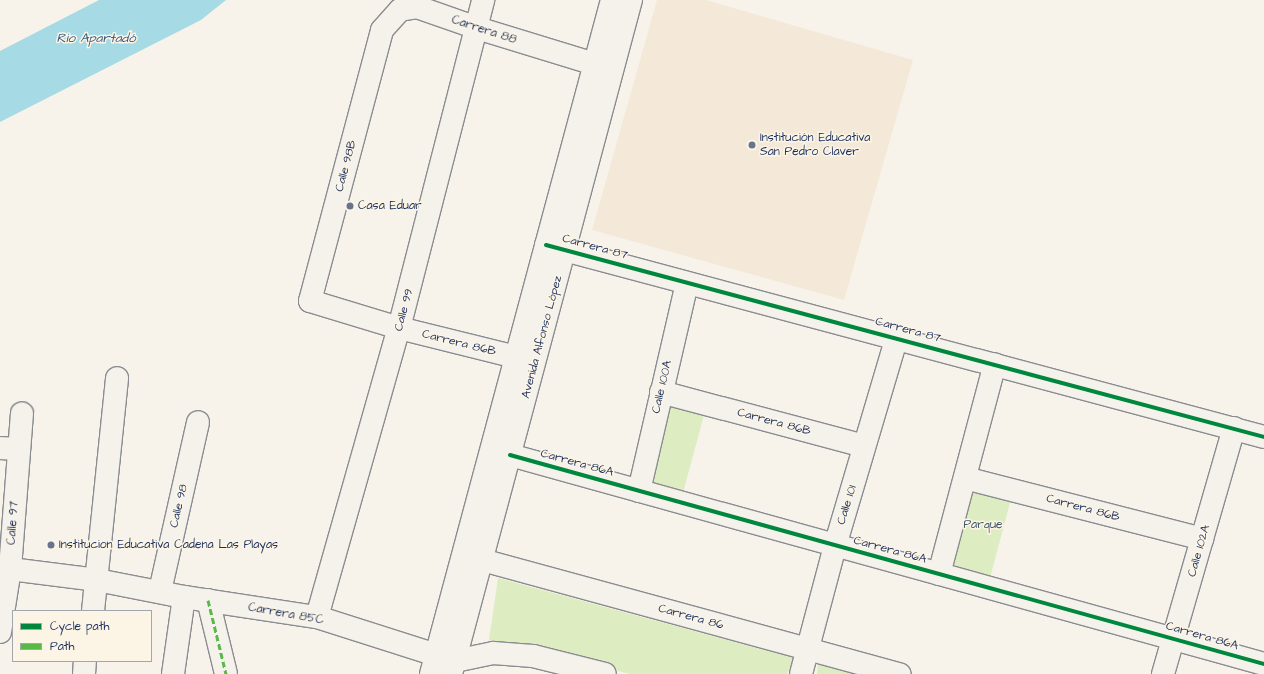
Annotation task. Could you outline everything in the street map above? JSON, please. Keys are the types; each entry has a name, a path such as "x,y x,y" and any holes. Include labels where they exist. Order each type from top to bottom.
{"street":[{"name":"Calle 99","path":"317,617 399,328 483,0"},
{"name":"Avenida Alfonso López","path":"443,666 482,560 510,455 595,64 612,0"},
{"name":"Avenida Alfonso López","path":"443,666 516,358 556,247 631,0"},
{"name":"Carrera 88","path":"382,30 400,10 417,7 477,28 595,64"},
{"name":"Calle 98B","path":"310,301 382,30"},
{"name":"Carrera 87","path":"556,247 686,283 897,337 1264,437"},
{"name":"Calle 100A","path":"639,491 660,392 686,283"},
{"name":"Carrera 86B","path":"310,301 399,328 516,358"},
{"name":"Calle 101","path":"801,674 835,546 897,337"},
{"path":"939,574 995,364"},
{"path":"93,610 117,378"},
{"name":"Carrera 86B","path":"660,392 864,446"},
{"name":"Calle 97","path":"0,632 10,569 9,448 22,413"},
{"name":"Calle 98","path":"160,591 198,422"},
{"name":"Calle 102A","path":"1163,674 1234,428"},
{"name":"Carrera 86A","path":"510,455 1264,664"},
{"name":"Carrera 86B","path":"965,478 1202,539"},
{"name":"Carrera 86","path":"482,560 900,674"},
{"name":"Carrera 85C","path":"10,569 97,580 160,591 184,597 317,617 443,666"},
{"path":"173,674 184,597"},
{"path":"208,600 226,674"},
{"path":"443,666 493,653 533,656 605,674"},
{"path":"84,674 86,662"}],"shaded area":[{"name":"Institución Educativa San Pedro Claver","path":"657,0 706,0 913,60 844,300 592,230"}],"green space":[{"path":"666,404 704,415 683,493 644,482"},
{"name":"Parque","path":"971,489 1011,499 990,578 951,568"},
{"path":"498,578 794,658 787,674 630,674 489,640"},
{"path":"818,664 853,674 817,674"}],"water":[{"name":"Rio Apartadó","path":"99,0 226,0 201,20 0,122 0,51"}],"marked path":[{"path":"208,600 226,674"}],"cycle path":[{"path":"546,245 1264,437"},
{"path":"510,455 1264,664"}],"place":[{"name":"Institución Educativa San Pedro Claver","path":"752,145"},
{"name":"Casa Eduar","path":"350,206"},
{"name":"Institucion Educativa Cadena Las Playas","path":"51,545"}]}
